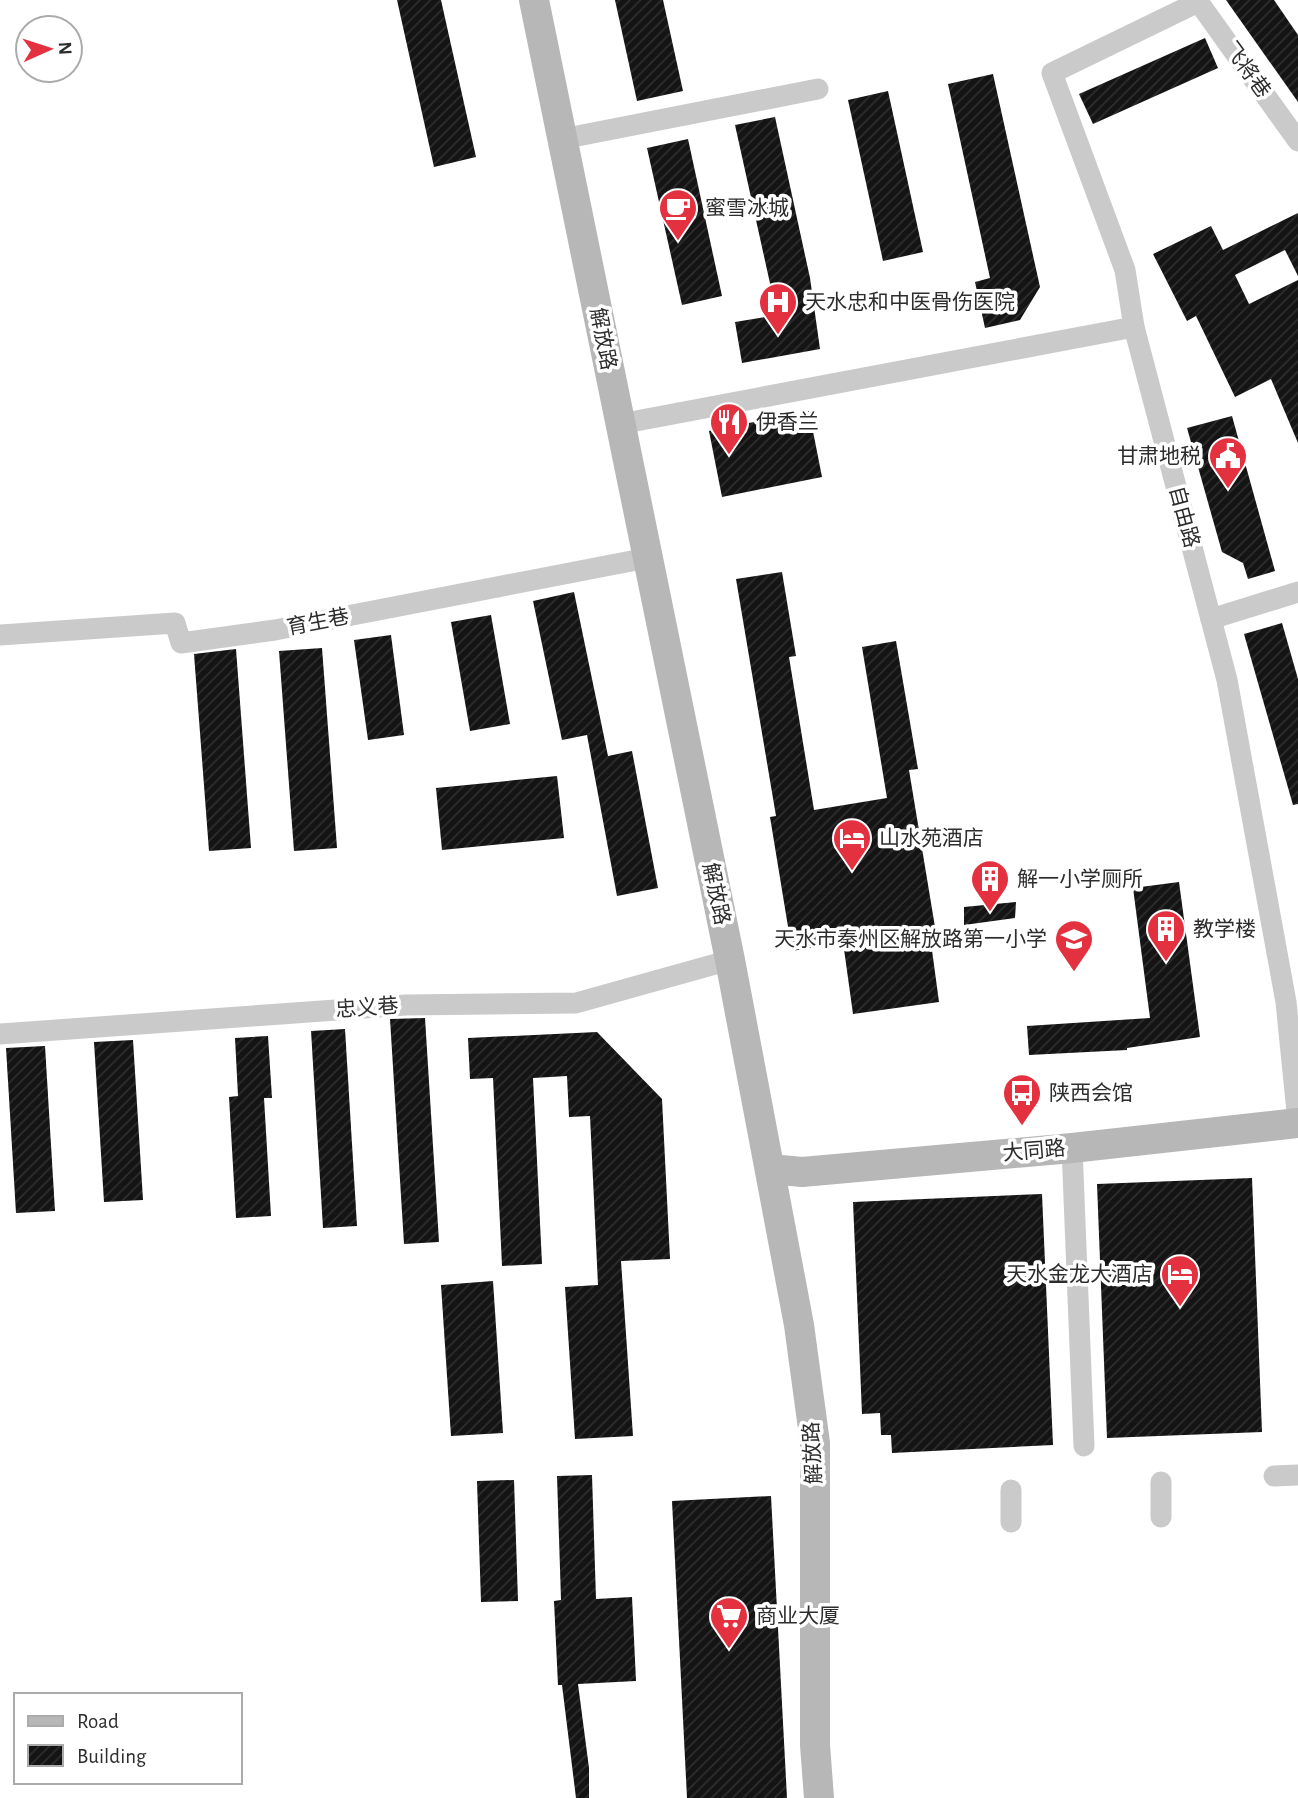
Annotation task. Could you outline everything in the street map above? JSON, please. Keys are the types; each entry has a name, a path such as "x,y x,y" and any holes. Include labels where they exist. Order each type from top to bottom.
{"main road":[{"name":"解放路","path":"534,0 730,960 799,1325 815,1443 815,1745 818,1798"},
{"name":"大同路","path":"771,1169 802,1172 1072,1148 1298,1123"}],"street":[{"name":"飞将巷","path":"1197,1 1298,141"},
{"name":"自由路","path":"1197,1 1052,73 1125,270 1134,327 1227,680 1286,1002 1298,1123"},
{"path":"562,139 818,89"},
{"path":"620,424 1134,327"},
{"name":"育生巷","path":"0,635 175,623 181,643 275,631 647,558"},
{"path":"1211,619 1298,592"},
{"name":"忠义巷","path":"0,1034 406,1005 576,1003 730,960"},
{"path":"1072,1148 1084,1446"},
{"path":"1274,1476 1298,1475"},
{"path":"1161,1482 1161,1517"},
{"path":"1010,1522 1011,1490"}],"building":[{"path":"397,0 441,0 476,157 434,167"},
{"path":"615,0 663,0 683,91 637,101"},
{"path":"1226,0 1274,0 1298,35 1298,102"},
{"path":"1205,38 1218,68 1093,124 1079,94"},
{"path":"993,74 1040,287 1020,320 985,328 975,282 990,278 948,84"},
{"path":"888,91 923,252 883,261 848,100"},
{"path":"775,117 810,278 820,349 742,363 735,322 777,315 735,125"},
{"path":"688,139 722,296 682,305 647,148"},
{"path":"1298,213 1298,276 1285,250 1235,275 1249,304 1298,280 1298,443 1271,379 1235,397 1196,316 1187,321 1153,254 1211,226 1223,250"},
{"path":"809,411 822,477 722,497 709,431"},
{"name":"甘肃地税","path":"1232,416 1275,571 1248,579 1243,563 1222,552 1187,428"},
{"path":"782,572 796,656 789,657 814,810 887,798 862,647 896,641 918,769 909,770 935,927 929,928 939,1002 853,1014 843,942 792,951 770,817 776,816 736,579"},
{"path":"574,592 608,756 632,751 658,888 617,896 587,735 562,740 533,601"},
{"path":"491,615 510,724 470,731 451,622"},
{"path":"1282,623 1298,679 1298,804 1293,805 1244,634"},
{"path":"391,635 404,735 368,740 354,640"},
{"path":"322,648 337,848 294,851 279,651"},
{"path":"236,649 251,848 209,851 194,654"},
{"path":"557,776 564,838 442,850 436,788"},
{"name":"教学楼","path":"1179,882 1200,1037 1127,1050 1029,1055 1027,1026 1150,1018 1133,888"},
{"name":"解一小学厕所","path":"1016,902 1015,918 964,925 964,907"},
{"path":"425,1018 439,1242 404,1244 390,1019"},
{"path":"345,1029 357,1226 323,1228 311,1031"},
{"path":"597,1032 662,1099 670,1259 621,1261 633,1436 575,1439 565,1287 598,1285 590,1116 569,1117 567,1076 533,1078 542,1264 502,1266 493,1078 470,1079 468,1038"},
{"path":"268,1036 272,1098 264,1098 271,1216 236,1218 229,1097 238,1096 235,1038"},
{"path":"133,1040 143,1200 104,1202 94,1042"},
{"path":"45,1046 55,1211 16,1213 6,1048"},
{"name":"天水金龙大酒店","path":"1252,1178 1262,1432 1107,1438 1097,1184"},
{"path":"1042,1194 1053,1445 892,1453 891,1435 881,1435 880,1413 862,1414 853,1202"},
{"path":"493,1281 503,1433 451,1436 441,1285"},
{"path":"592,1475 596,1599 632,1597 636,1681 578,1684 589,1768 589,1798 576,1798 562,1685 558,1685 554,1601 561,1600 557,1476"},
{"path":"514,1480 518,1601 481,1602 477,1481"},
{"name":"商业大厦","path":"771,1496 787,1798 687,1798 672,1501"}],"place":[{"name":"蜜雪冰城","path":"678,242"},
{"name":"天水忠和中医骨伤医院","path":"778,336"},
{"name":"伊香兰","path":"729,456"},
{"name":"甘肃地税","path":"1228,490"},
{"name":"山水苑酒店","path":"852,872"},
{"name":"解一小学厕所","path":"990,913"},
{"name":"教学楼","path":"1166,963"},
{"name":"天水市秦州区解放路第一小学","path":"1074,973"},
{"name":"陕西会馆","path":"1022,1127"},
{"name":"天水金龙大酒店","path":"1180,1308"},
{"name":"商业大厦","path":"729,1650"}]}
